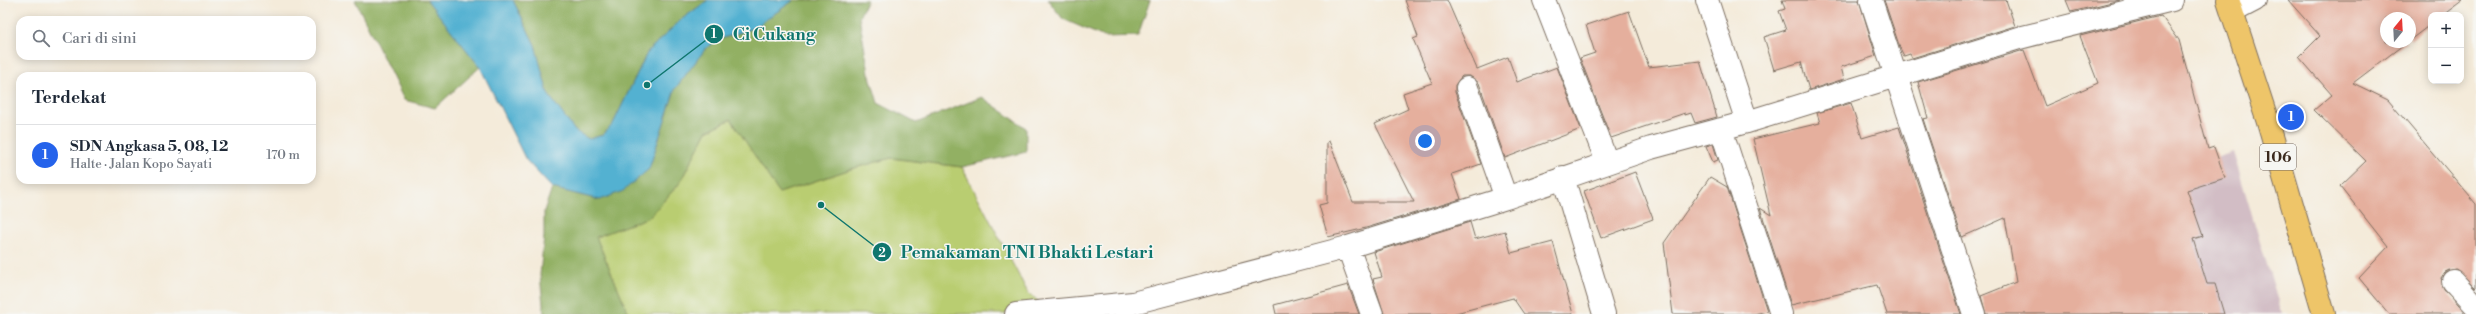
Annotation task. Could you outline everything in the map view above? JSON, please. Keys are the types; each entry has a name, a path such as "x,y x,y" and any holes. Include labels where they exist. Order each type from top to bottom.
{"main road":[{"name":"106","path":"2230,6 2267,119 2324,314"}],"street":[{"path":"1544,0 1607,162"},
{"path":"1707,0 1747,122"},
{"path":"1871,0 1894,77 1974,314"},
{"path":"1016,314 1133,303 1348,247 1506,198 1607,162 1747,122 2019,38 2172,0"},
{"path":"2230,6 2255,0"},
{"path":"1467,88 1506,198"},
{"path":"1721,129 1781,314"},
{"path":"1563,177 1604,314"},
{"path":"1348,247 1372,314"},
{"path":"2453,281 2476,306"}],"shaded area":[{"path":"2233,152 2282,314 2085,314 2056,214"}],"green space":[{"path":"355,0 427,0 480,67 435,108 404,100"},
{"path":"513,0 708,0 682,19 648,51 613,124 603,135 589,139 575,131 548,94 535,45"},
{"path":"794,0 867,0 859,17 869,73 878,103 916,123 982,97 1026,128 1026,152 962,167 891,158 851,169 779,193 731,119 707,131 679,184 649,217 596,237 629,314 544,314 540,275 544,236 544,211 552,188 600,200 649,169 675,89 706,48 720,39 754,28"},
{"path":"1048,0 1150,0 1138,36 1104,37 1063,19"},
{"path":"732,119 779,193 851,169 891,158 962,167 1028,293 1055,314 629,314 596,237 649,217 679,184 707,131"}],"water":[{"path":"427,0 513,0 535,45 548,94 575,131 589,139 603,135 613,124 648,51 682,19 708,0 794,0 754,28 720,39 706,48 675,89 649,169 623,191 600,200 552,188 526,160 480,67"}],"building":[{"path":"1405,0 1447,0 1477,69 1508,57 1517,82 1557,67 1581,129 1505,158 1479,83 1470,76 1462,76 1455,85 1455,92 1481,164 1452,174 1461,199 1366,228 1328,237 1319,205 1327,203 1327,142 1329,141 1353,202 1414,202 1375,124 1408,109 1403,93 1432,83 1413,39 1418,37"},
{"path":"1782,0 1859,0 1876,56 1841,67 1844,79 1809,90 1801,62 1774,70 1764,37 1786,30 1779,11 1785,9"},
{"path":"1884,0 2006,0 2015,26 1912,58 1910,54 1904,56 1900,48"},
{"path":"2066,0 2120,0 2071,12"},
{"path":"2288,0 2463,0 2447,12 2428,12 2428,26 2416,35 2416,12 2380,12 2380,48 2399,48 2353,83 2388,100 2476,204 2476,288 2456,269 2445,272 2441,278 2444,289 2466,314 2389,314 2359,278 2388,247 2340,186 2366,161 2314,110 2332,95 2299,57 2320,36"},
{"path":"1629,11 1649,67 1700,61 1717,117 1695,123 1691,113 1685,115 1685,113 1611,138 1580,58 1595,53 1586,25"},
{"path":"2161,16 2179,40 2208,149 2214,147 2225,178 2187,190 2203,236 2193,239 2207,284 2215,284 2224,314 1986,314 1981,296 2016,282 2005,218 1962,237 1923,119 1928,118 1918,82 2024,50 2045,106 2098,83 2080,36"},
{"path":"1851,103 1862,138 1899,127 1961,314 1887,314 1877,285 1791,305 1760,208 1771,215 1753,139 1820,123 1817,113"},
{"path":"1713,144 1718,160 1713,162 1706,146"},
{"path":"1635,172 1653,219 1601,238 1584,191"},
{"path":"1710,177 1727,187 1767,311 1754,314 1673,314 1664,243"},
{"path":"1470,222 1475,239 1505,231 1511,253 1553,242 1573,314 1524,314 1513,298 1452,314 1384,314 1373,279 1382,277 1374,252"},
{"path":"1348,285 1359,314 1276,314 1274,305"}],"place":[{"name":"Ci Cukang","path":"647,85"},
{"name":"SDN Angkasa 5, 08, 12","path":"2291,117"},
{"name":"Pemakaman TNI Bhakti Lestari","path":"821,205"}]}
